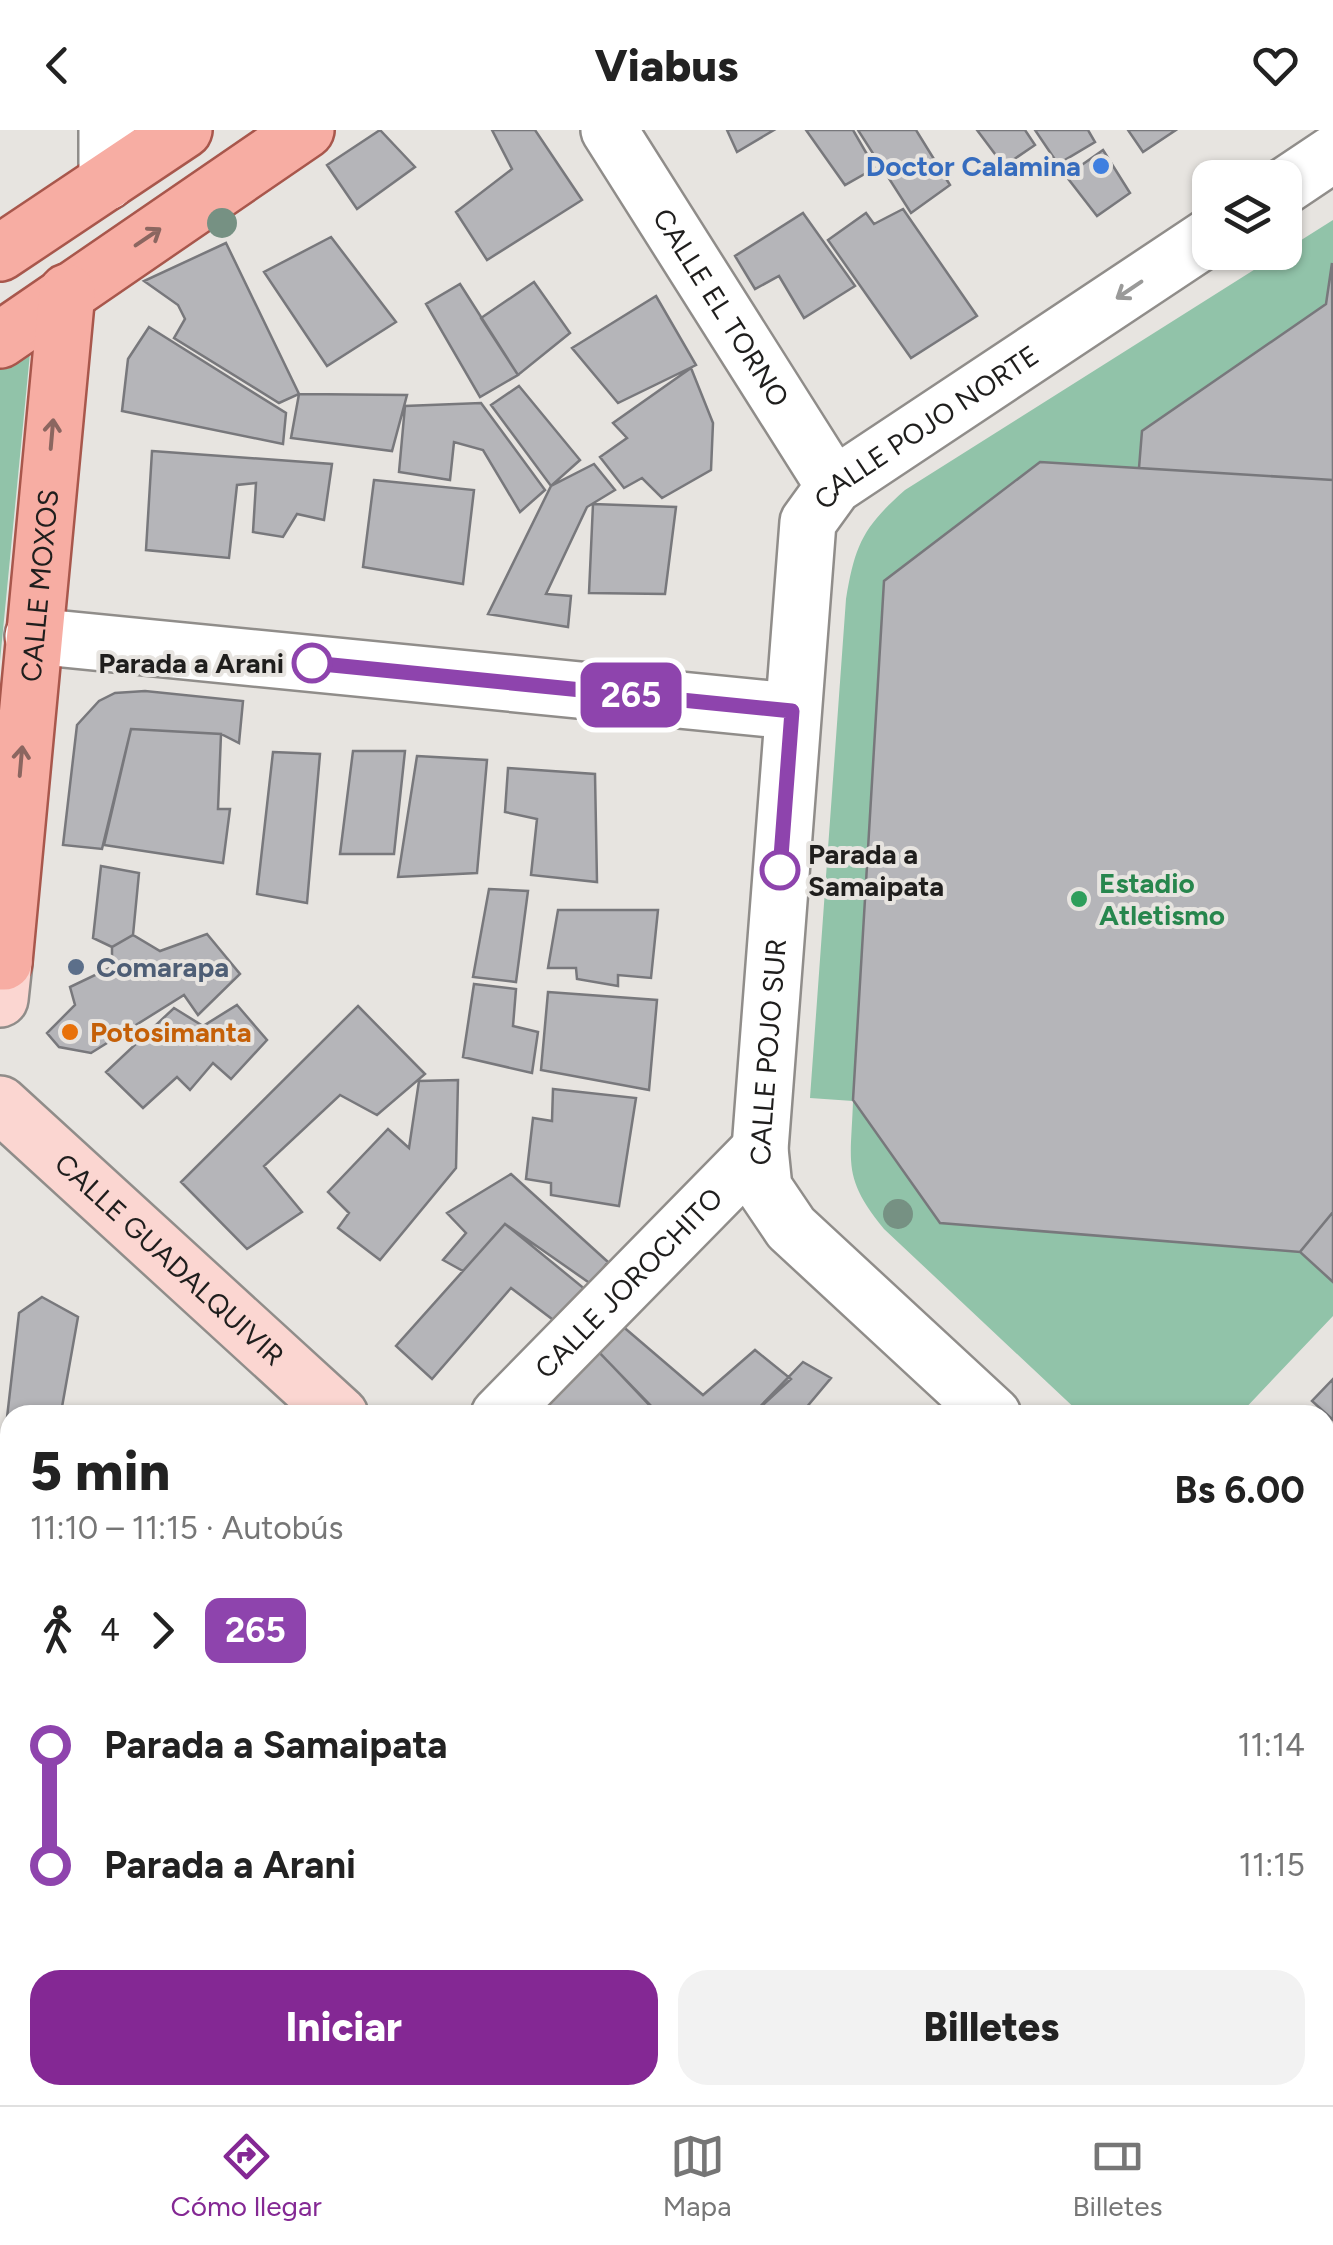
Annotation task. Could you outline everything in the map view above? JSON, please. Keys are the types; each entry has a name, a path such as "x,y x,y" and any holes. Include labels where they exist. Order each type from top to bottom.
{"main road":[{"path":"0,253 107,156 184,130"},
{"path":"0,340 306,130"},
{"name":"CALLE MOXOS","path":"1,974 67,292"}],"street":[{"name":"CALLE EL TORNO","path":"609,130 834,486"},
{"path":"1302,175 1333,154"},
{"name":"CALLE POJO NORTE","path":"792,711 808,522 834,486 1192,248"},
{"path":"33,636 792,711"},
{"name":"CALLE POJO SUR","path":"792,711 760,1149 764,1188 792,1228 982,1405"},
{"name":"CALLE GUADALQUIVIR","path":"0,1104 329,1405"},
{"name":"CALLE JOROCHITO","path":"509,1405 760,1149"}],"green space":[{"name":"Estadio Atletismo","path":"1333,220 1333,1316 1248,1405 1071,1405 884,1229 871,1211 852,1169 853,1101 810,1098 846,599 863,538 879,515 905,490 1254,270 1302,270 1302,240"},
{"path":"31,343 0,661 0,367"}],"building":[{"path":"380,130 415,167 357,209 327,165"},
{"path":"492,130 535,130 582,200 487,260 456,212 512,169"},
{"path":"727,130 774,130 737,152"},
{"path":"806,130 853,130 875,168 845,185"},
{"path":"858,130 916,130 950,185 911,213"},
{"path":"977,130 1025,130 1035,145 1004,166"},
{"path":"1035,130 1088,130 1095,142 1058,164"},
{"path":"1128,130 1176,130 1143,152"},
{"path":"1103,150 1130,193 1097,216 1066,176"},
{"path":"903,209 977,316 911,358 828,240 866,213 874,224"},
{"path":"803,213 855,286 804,318 779,276 755,289 735,256"},
{"path":"331,237 396,322 327,366 264,272"},
{"path":"226,243 299,394 279,403 174,338 185,319 178,305 144,281"},
{"path":"1332,263 1333,480 1139,468 1142,431 1326,304"},
{"path":"534,282 570,333 518,375 481,318"},
{"path":"460,284 518,375 480,397 426,304"},
{"path":"656,296 696,365 618,403 572,348"},
{"path":"149,327 286,413 283,444 122,411 128,359"},
{"path":"691,368 713,423 711,470 662,498 642,478 624,488 600,457 627,438 613,423"},
{"path":"519,386 580,460 551,486 491,405"},
{"path":"299,394 407,395 392,451 291,438"},
{"path":"481,403 545,490 520,512 483,450 454,442 450,480 399,472 405,406"},
{"path":"152,451 332,464 324,520 297,514 283,537 253,532 256,483 237,485 229,558 146,550"},
{"name":"Estadio Atletismo","path":"1040,462 1333,480 1333,1212 1300,1252 940,1223 853,1100 884,581"},
{"path":"594,464 615,490 587,507 546,594 571,596 568,627 488,614 551,486"},
{"path":"374,480 474,490 463,584 363,567"},
{"path":"593,504 676,507 665,594 589,593"},
{"path":"145,691 243,701 239,743 221,734 131,729 102,849 63,845 77,725 99,701 115,693"},
{"path":"131,729 221,734 218,809 230,809 223,863 104,845"},
{"path":"353,751 405,751 394,854 340,854"},
{"path":"273,752 320,754 307,903 257,894"},
{"path":"417,756 487,760 477,873 398,877"},
{"path":"508,768 595,774 597,882 531,875 537,819 505,812"},
{"path":"101,866 139,873 133,935 112,947 93,938"},
{"path":"489,889 528,891 516,982 473,977"},
{"path":"558,910 658,910 651,978 618,975 618,986 577,979 576,968 548,968"},
{"path":"207,934 240,974 198,1015 184,995 91,1053 59,1047 47,1033 75,1005 70,987 112,967 112,947 133,935 160,951"},
{"path":"474,984 516,989 513,1026 538,1032 532,1073 463,1057"},
{"path":"548,992 657,1000 649,1090 541,1070"},
{"path":"237,1005 267,1040 231,1079 213,1063 190,1090 177,1077 143,1108 106,1072 174,1008 203,1026"},
{"path":"358,1006 425,1074 377,1115 340,1095 264,1166 302,1212 247,1249 181,1182"},
{"path":"458,1080 456,1168 380,1260 338,1228 349,1213 328,1192 388,1129 409,1148 419,1081"},
{"path":"553,1089 636,1098 619,1206 551,1195 551,1183 526,1179 533,1118 552,1121"},
{"path":"511,1174 608,1262 591,1284 505,1224 463,1271 443,1260 466,1233 447,1213"},
{"path":"1333,1212 1333,1282 1300,1252"},
{"path":"505,1224 586,1290 556,1322 511,1288 432,1379 396,1346"},
{"path":"42,1297 78,1317 62,1405 8,1405 19,1313"},
{"path":"620,1324 703,1395 755,1350 791,1379 763,1405 650,1405 593,1346"},
{"path":"599,1352 649,1405 544,1405"},
{"path":"803,1362 831,1378 808,1405 762,1405"},
{"path":"1333,1379 1333,1405 1316,1405 1312,1401"}],"bus line":[{"name":"265","path":"312,663 792,711 780,870"}],"place":[{"name":"Doctor Calamina","path":"1101,166"},
{"name":"Parada a Arani","path":"312,663"},
{"name":"Parada a Samaipata","path":"780,870"},
{"name":"Estadio Atletismo","path":"1079,899"},
{"name":"Comarapa","path":"76,967"},
{"name":"Potosimanta","path":"70,1032"}]}
